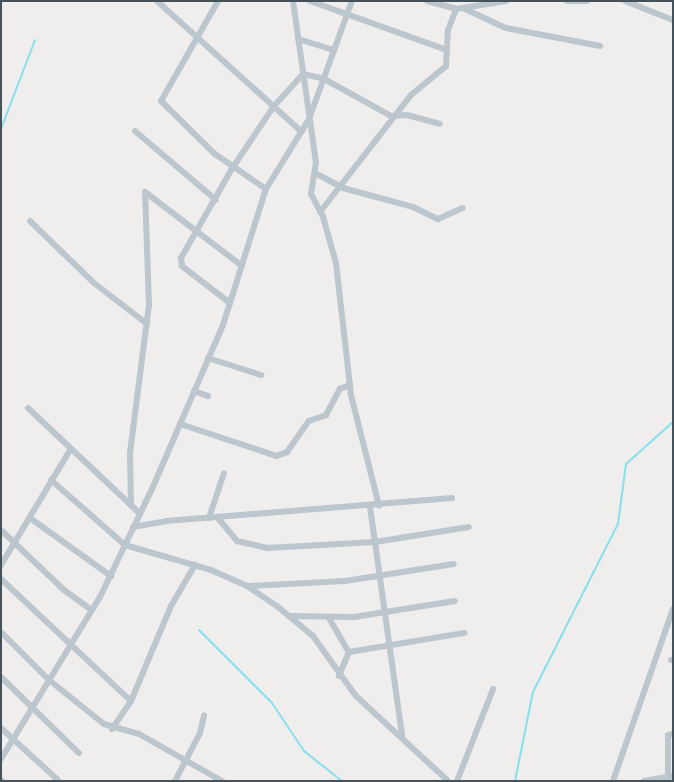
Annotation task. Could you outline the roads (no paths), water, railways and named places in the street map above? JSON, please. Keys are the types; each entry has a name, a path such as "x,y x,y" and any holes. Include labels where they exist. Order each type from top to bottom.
{"street":[{"path":"157,1 302,132"},
{"path":"218,1 161,101 233,168 266,189"},
{"path":"293,1 315,173 311,194 320,212 336,263 350,385 379,506"},
{"path":"310,1 347,17 447,50"},
{"path":"1,759 92,610 111,576 140,514 230,303 266,189 309,119 352,1"},
{"path":"427,1 456,10 506,1"},
{"path":"567,1 587,1"},
{"path":"625,1 673,20"},
{"path":"465,9 506,28 600,46"},
{"path":"320,212 343,188 399,115 411,95 446,66 447,50 456,10"},
{"path":"298,39 334,50"},
{"path":"230,303 180,262 199,232 233,168 274,106 303,74"},
{"path":"303,74 324,79 388,115 399,115 440,124"},
{"path":"135,131 216,200"},
{"path":"315,173 343,188 438,219 463,208"},
{"path":"131,506 132,430 147,324 145,192 242,266"},
{"path":"30,221 94,283 147,324"},
{"path":"208,358 261,375"},
{"path":"180,424 277,456 287,452 308,421 326,415 340,389 350,385"},
{"path":"194,391 208,396"},
{"path":"28,408 70,450 140,514"},
{"path":"1,565 70,450"},
{"path":"209,518 224,473"},
{"path":"51,480 125,545 195,565 247,586 289,616 320,644 339,676 448,781"},
{"path":"133,527 217,517 370,507 452,498"},
{"path":"370,507 391,644 402,737"},
{"path":"217,517 237,542 253,547 375,542 469,527"},
{"path":"30,518 111,576"},
{"path":"1,530 64,590 92,610"},
{"path":"247,586 381,577 454,564"},
{"path":"112,729 130,702 171,606 195,565"},
{"path":"1,579 130,702"},
{"path":"289,616 329,618 386,612 455,601"},
{"path":"613,781 673,609"},
{"path":"329,618 349,652"},
{"path":"1,632 50,680 112,729 139,734 184,761 221,780"},
{"path":"349,652 464,634"},
{"path":"339,676 349,652"},
{"path":"1,677 31,710 79,753"},
{"path":"456,781 493,689"},
{"path":"175,781 204,715"},
{"path":"1,728 58,780"},
{"path":"644,781 669,778 668,735 673,734"}],"waterway":[{"path":"1,129 35,40"},
{"path":"515,781 533,692 618,524 626,464 673,422"},
{"path":"199,630 272,703 304,751 342,781"}]}
